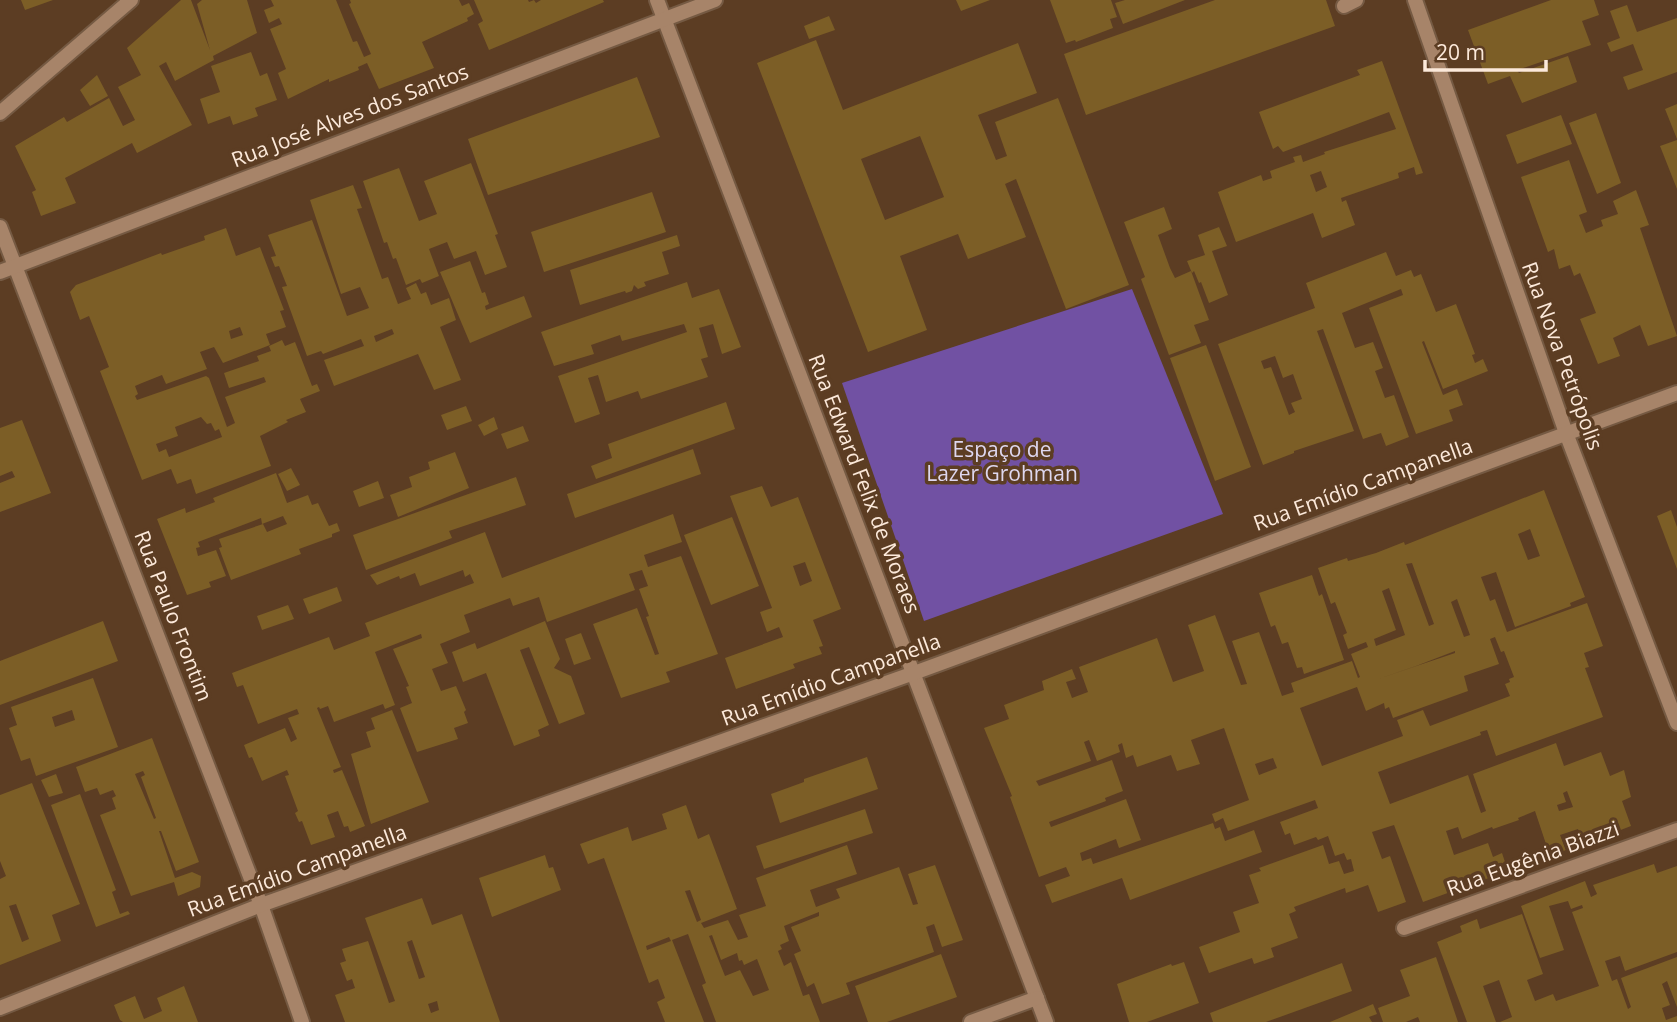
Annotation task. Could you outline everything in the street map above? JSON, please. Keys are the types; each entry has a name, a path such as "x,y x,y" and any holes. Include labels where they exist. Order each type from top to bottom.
{"street":[{"path":"0,113 131,0"},
{"name":"Rua Edward Felix de Moraes","path":"657,0 1046,1022"},
{"name":"Rua José Alves dos Santos","path":"0,272 715,0"},
{"name":"Rua Nova Petrópolis","path":"1415,0 1566,433 1677,723"},
{"name":"Rua Paulo Frontim","path":"0,227 261,905 302,1022"},
{"name":"Rua Emídio Campanella","path":"0,1008 261,905 914,673 1677,393"},
{"name":"Rua Eugênia Biazzi","path":"1404,928 1677,830"},
{"path":"971,1022 1037,998"}],"green space":[{"name":"Espaço de Lazer Grohman","path":"1132,289 1223,514 924,621 842,383"}],"building":[{"path":"21,0 53,0 25,10"},
{"path":"181,0 191,0 210,50 197,4 202,0 247,0 257,33 213,56 214,60 175,81 166,62 159,66 192,125 137,153 132,143 65,178 76,203 41,216 32,192 36,190 15,146 64,117 67,122 109,98 123,126 135,120 118,87 141,75 127,48"},
{"path":"271,0 336,0 353,42 357,41 364,57 371,54 349,4 350,0 459,0 462,6 469,3 474,14 467,18 468,21 422,42 434,68 379,89 367,63 358,67 359,70 329,82 329,79 288,99 278,73 286,69 270,29 282,24 279,18 269,23 264,10 274,6"},
{"path":"474,0 604,2 489,50 478,24 483,21"},
{"path":"956,0 990,0 961,11"},
{"path":"1050,0 1111,0 1117,17 1110,19 1113,28 1066,43"},
{"path":"1125,0 1185,0 1123,24 1115,3"},
{"path":"1215,0 1326,0 1335,26 1086,115 1064,54"},
{"path":"1551,0 1594,0 1599,15 1582,21 1591,45 1517,70 1519,73 1568,56 1577,82 1522,103 1510,76 1488,84 1468,30"},
{"path":"1627,5 1637,32 1677,18 1677,72 1628,90 1623,77 1643,70 1633,44 1611,52 1607,43 1620,38 1610,11"},
{"path":"829,16 835,30 809,39 804,26"},
{"path":"816,40 843,110 1018,43 1037,93 978,115 996,160 1007,156 995,122 1058,98 1129,285 1066,309 1016,179 1005,184 1026,237 968,259 958,234 900,256 927,330 868,352 757,63","holes":["920,136 944,197 885,220 861,159"]},
{"path":"251,52 260,76 267,73 277,100 255,108 258,116 233,125 230,116 208,124 200,99 220,92 211,66"},
{"path":"1382,61 1423,173 1416,175 1414,167 1398,173 1399,178 1341,198 1342,202 1346,200 1355,225 1322,238 1313,213 1236,242 1218,192 1261,175 1263,181 1272,178 1270,171 1295,162 1293,157 1301,155 1303,162 1325,154 1324,152 1396,129 1389,112 1283,152 1278,146 1273,149 1259,112 1360,75 1357,70","holes":["1321,171 1327,187 1316,192 1310,175"]},
{"path":"97,75 108,96 90,106 80,90"},
{"path":"637,77 660,137 488,195 468,139"},
{"path":"1677,104 1677,139 1665,109"},
{"path":"1596,113 1621,183 1597,194 1569,123"},
{"path":"1561,115 1572,144 1517,164 1506,135"},
{"path":"1677,140 1677,189 1660,146"},
{"path":"1569,160 1587,212 1579,215 1586,233 1603,226 1601,220 1618,214 1613,201 1636,190 1649,225 1640,228 1677,336 1648,346 1640,325 1613,338 1620,356 1598,364 1580,319 1596,313 1580,273 1574,276 1570,265 1559,269 1554,249 1548,252 1521,177"},
{"path":"471,163 498,234 495,235 507,267 485,275 476,251 454,259 447,242 429,249 439,276 422,283 420,279 406,285 396,258 393,259 387,242 384,243 363,181 399,168 419,221 437,214 424,181"},
{"path":"353,185 362,208 357,209 382,279 388,277 398,304 411,299 406,288 416,283 421,294 426,292 431,305 449,298 456,320 440,327 461,380 434,390 418,354 334,386 324,360 364,346 361,339 323,354 321,351 307,356 282,287 287,286 279,266 275,267 271,257 276,256 268,235 312,220 347,316 369,308 360,287 341,294 310,200","holes":["392,329 394,334 376,342 374,336"]},
{"path":"652,192 666,232 544,272 531,232"},
{"path":"1164,207 1172,229 1158,235 1170,268 1175,278 1191,271 1209,320 1194,325 1201,343 1169,355 1141,279 1145,277 1124,222"},
{"path":"1219,227 1227,246 1212,251 1228,295 1209,303 1201,282 1199,283 1194,271 1192,273 1187,261 1205,255 1198,235"},
{"path":"226,228 236,256 260,247 284,310 280,311 286,327 266,334 270,345 223,363 214,347 200,352 207,369 166,384 162,375 135,386 137,400 206,376 227,427 235,423 225,397 266,382 264,377 229,388 224,373 259,361 257,356 271,351 269,346 282,340 285,346 295,342 312,386 317,384 320,391 300,399 306,412 286,420 288,422 260,436 271,466 196,494 191,479 177,484 171,469 142,480 100,371 109,367 89,316 80,320 70,292 76,285 161,253 162,255 205,240 204,236","holes":["240,327 243,335 231,339 229,331","201,417 207,424 211,423 215,431 219,429 222,437 169,457 166,449 159,452 156,444 178,436 175,427"]},
{"path":"677,235 680,246 662,252 669,274 644,282 646,286 638,289 634,285 632,291 580,305 570,270"},
{"path":"1386,252 1396,276 1411,270 1414,277 1421,274 1436,312 1456,304 1475,354 1472,355 1475,363 1483,359 1488,371 1443,389 1424,341 1422,342 1443,395 1457,389 1463,405 1449,410 1453,421 1416,434 1369,308 1403,295 1401,289 1342,313 1355,348 1373,342 1383,368 1375,371 1385,398 1394,395 1409,437 1386,446 1381,433 1363,439 1323,329 1317,331 1354,431 1294,451 1263,465 1218,344 1315,308 1306,283","holes":["1275,356 1283,378 1293,374 1302,399 1291,403 1295,412 1289,415 1271,367 1264,369 1261,361"]},
{"path":"470,261 489,304 485,306 486,310 524,296 532,317 470,343 440,272"},
{"path":"687,282 692,298 719,289 741,347 722,354 713,324 699,328 708,357 701,359 708,377 641,399 638,391 606,402 598,375 588,378 600,414 575,423 558,376 687,332 684,324 622,341 620,335 591,345 594,354 554,366 541,332"},
{"path":"1206,345 1251,467 1215,481 1170,358"},
{"path":"726,402 735,429 596,479 591,466 612,458 608,444"},
{"path":"466,406 472,421 447,430 441,415"},
{"path":"494,417 498,429 484,436 478,425"},
{"path":"22,420 51,493 0,512 0,483 15,477 12,471 0,476 0,428"},
{"path":"523,426 529,441 507,449 501,434"},
{"path":"693,449 701,474 575,518 567,494"},
{"path":"455,452 469,488 398,517 390,495 412,487 409,477 430,469 428,462"},
{"path":"291,468 300,485 287,491 278,474"},
{"path":"276,473 287,503 308,495 312,505 318,503 329,526 337,523 340,531 332,534 332,537 299,549 301,554 231,580 219,548 222,547 219,539 263,524 267,532 287,524 283,516 262,524 261,518 198,542 198,556 216,550 226,576 209,582 211,587 187,595 157,519 185,508 186,513 215,502 213,498"},
{"path":"516,477 526,505 449,531 452,538 366,570 353,535"},
{"path":"378,481 384,498 359,507 353,491"},
{"path":"762,486 771,507 798,497 841,609 813,620 823,646 819,647 822,654 793,664 795,668 736,689 725,658 783,637 779,627 767,632 760,612 772,608 730,496","holes":["805,562 812,581 800,586 793,566"]},
{"path":"1544,490 1585,597 1570,603 1571,606 1515,627 1496,572 1481,577 1490,601 1495,599 1507,632 1587,603 1603,646 1584,653 1589,667 1585,668 1603,717 1496,756 1487,730 1480,732 1481,735 1378,772 1390,804 1468,775 1481,813 1486,811 1473,774 1556,743 1564,766 1601,752 1610,776 1624,770 1631,797 1622,801 1631,826 1605,836 1603,830 1581,838 1578,829 1560,835 1566,850 1550,856 1535,811 1518,818 1519,820 1462,839 1458,827 1446,831 1454,855 1488,843 1493,857 1502,853 1508,871 1423,902 1394,825 1372,832 1382,859 1390,856 1406,902 1378,912 1368,885 1346,893 1345,888 1294,907 1296,911 1289,914 1298,938 1271,948 1274,957 1254,964 1252,958 1209,973 1199,947 1240,932 1233,912 1259,903 1249,875 1261,871 1259,868 1323,845 1329,864 1339,861 1344,874 1354,871 1351,859 1347,860 1344,853 1335,856 1328,836 1318,840 1316,837 1294,845 1290,833 1285,835 1280,822 1318,808 1315,800 1228,831 1223,818 1215,822 1212,814 1249,800 1224,728 1191,740 1200,764 1177,771 1171,755 1137,767 1133,755 1126,758 1122,743 1118,745 1120,752 1097,761 1089,740 1084,742 1091,761 1036,781 1039,786 1112,760 1123,791 1105,798 1106,801 1049,822 1051,827 1126,799 1141,840 1119,848 1116,839 1080,853 1082,861 1091,858 1093,864 1213,823 1215,829 1220,827 1225,841 1254,830 1262,852 1130,900 1122,878 1052,903 1045,885 1070,876 1066,867 1039,877 1010,797 1012,796 984,728 1009,719 1004,705 1044,690 1042,681 1072,669 1076,679 1066,682 1072,698 1088,692 1079,667 1157,638 1173,682 1204,671 1188,625 1215,615 1241,685 1247,684 1232,641 1259,632 1282,696 1294,692 1291,683 1352,661 1358,678 1360,677 1351,654 1368,647 1366,642 1348,649 1343,635 1347,633 1335,602 1331,604 1318,568 1347,558 1348,561 1376,553 1404,542 1405,545","holes":["1530,529 1540,556 1528,560 1518,534","1412,563 1434,624 1429,626 1406,564","1389,588 1405,635 1376,646 1374,639 1396,630 1382,591","1457,599 1470,635 1464,637 1451,602","1495,637 1501,652 1504,651 1514,677 1505,684 1510,696 1430,726 1423,710 1397,720 1403,736 1322,766 1300,708 1357,687 1366,711 1384,703 1385,709 1389,707 1393,718 1468,691 1464,676 1499,664 1490,639","1455,651 1455,653 1375,680 1416,666","1273,758 1277,768 1259,775 1255,764","1567,791 1573,807 1559,811 1557,805 1566,802 1563,793"]},
{"path":"1671,510 1677,527 1677,569 1657,516"},
{"path":"673,514 682,542 644,555 648,567 681,556 718,654 666,672 670,682 621,698 593,624 637,608 655,655 659,654 639,589 648,586 642,570 629,574 635,590 547,622 539,597 513,606 510,598 464,615 470,632 440,644 448,663 432,669 441,691 456,686 466,710 464,712 468,723 454,728 458,739 417,752 400,708 412,703 406,687 409,686 393,649 422,638 421,634 375,652 395,705 385,709 383,704 334,722 328,706 317,708 341,767 333,770 334,773 342,770 365,826 350,832 348,826 344,827 338,811 327,815 335,837 311,845 302,821 299,822 295,813 298,811 285,776 289,775 287,770 262,781 244,745 285,728 291,742 297,739 288,718 299,714 297,709 258,724 243,685 237,687 232,673 329,637 334,650 370,636 365,623 474,583 470,574 465,577 463,570 420,586 415,573 377,585 370,575 485,532 502,578"},
{"path":"732,517 759,586 711,605 684,535"},
{"path":"1312,575 1319,596 1322,594 1344,660 1304,674 1302,667 1297,668 1288,642 1282,644 1275,625 1271,627 1259,593"},
{"path":"337,587 342,601 309,614 303,599"},
{"path":"288,605 294,619 262,630 257,616"},
{"path":"103,621 118,661 0,705 0,661"},
{"path":"545,621 560,659 554,668 571,676 585,714 559,724 529,647 520,650 549,725 538,730 540,736 514,746 486,673 463,682 452,652 475,643 477,649"},
{"path":"581,633 591,659 574,665 565,639"},
{"path":"93,678 118,747 36,776 30,758 21,761 9,728 17,725 11,707","holes":["72,710 75,720 55,727 52,717"]},
{"path":"392,710 429,802 371,824 351,754 371,747 366,732 375,729 371,718"},
{"path":"152,738 199,862 176,871 159,831 175,878 192,872 201,876 200,887 178,896 174,882 131,896 100,815 116,809 112,798 116,796 113,790 100,795 97,788 85,792 76,767","holes":["143,771 145,775 141,777 156,818 154,819 135,774"]},
{"path":"867,757 878,789 780,823 771,794 804,782 804,779"},
{"path":"56,774 63,793 49,797 41,780"},
{"path":"32,783 80,904 52,915 61,941 0,965 0,879 6,876 0,861 0,795","holes":["16,904 29,939 22,942 9,906"]},
{"path":"80,794 116,890 112,892 120,914 128,911 130,914 96,927 51,805"},
{"path":"686,805 698,839 709,834 737,909 701,923 704,928 728,920 738,940 748,937 739,915 766,906 756,878 847,845 857,874 810,890 816,907 840,898 836,889 899,867 913,905 918,904 908,874 935,865 963,940 942,947 934,924 926,927 934,952 846,983 850,994 822,1004 814,983 807,987 794,954 801,951 791,927 819,916 819,912 784,926 789,941 780,945 782,949 778,951 784,966 791,962 803,996 809,994 820,1022 716,1022 702,985 706,983 688,934 672,940 704,1022 665,1022 657,1002 665,998 658,979 649,983 604,858 588,864 580,844 628,827 632,841 667,829 662,814","holes":["690,890 701,920 697,922 685,891","712,935 721,960 737,953 739,961 742,960 744,965 757,959 769,990 753,996 740,970 725,976 709,936","669,937 671,941 647,950 646,946"]},
{"path":"865,809 873,833 764,869 756,846"},
{"path":"545,855 549,868 553,867 561,890 492,917 479,878"},
{"path":"1654,864 1657,873 1677,866 1677,952 1625,971 1620,956 1605,961 1612,981 1617,979 1628,1009 1631,1007 1621,978 1677,957 1677,1007 1667,981 1662,984 1670,1005 1662,1008 1666,1020 1677,1016 1677,1022 1500,1022 1512,1017 1499,980 1483,986 1496,1022 1467,1022 1437,942 1462,932 1460,926 1477,919 1480,929 1522,914 1543,974 1527,980 1535,1001 1553,994 1556,1001 1599,986 1572,912 1583,908 1582,905 1571,909 1568,901 1549,906 1564,950 1540,958 1521,906 1585,881 1591,897 1597,894 1593,885"},
{"path":"422,898 432,925 462,914 500,1022 345,1022 335,995 355,988 352,979 347,981 340,963 346,961 342,949 368,941 389,1003 395,1001 365,918","holes":["412,940 425,977 419,979 407,942","437,1001 439,1010 431,1013 428,1004"]},
{"path":"941,954 957,997 887,1022 868,1022 855,986"},
{"path":"1436,957 1458,1022 1420,1022 1418,1017 1406,1022 1383,1022 1378,1008 1410,996 1400,970"},
{"path":"1184,962 1199,1003 1147,1022 1129,1022 1117,984 1171,964 1172,966"},
{"path":"1342,963 1352,991 1266,1022 1213,1022 1210,1013"},
{"path":"184,986 198,1022 123,1022 114,1005 135,996 144,1019 162,1011 157,998"},
{"path":"1373,1004 1377,1014 1369,1017 1372,1022 1330,1022"}]}
